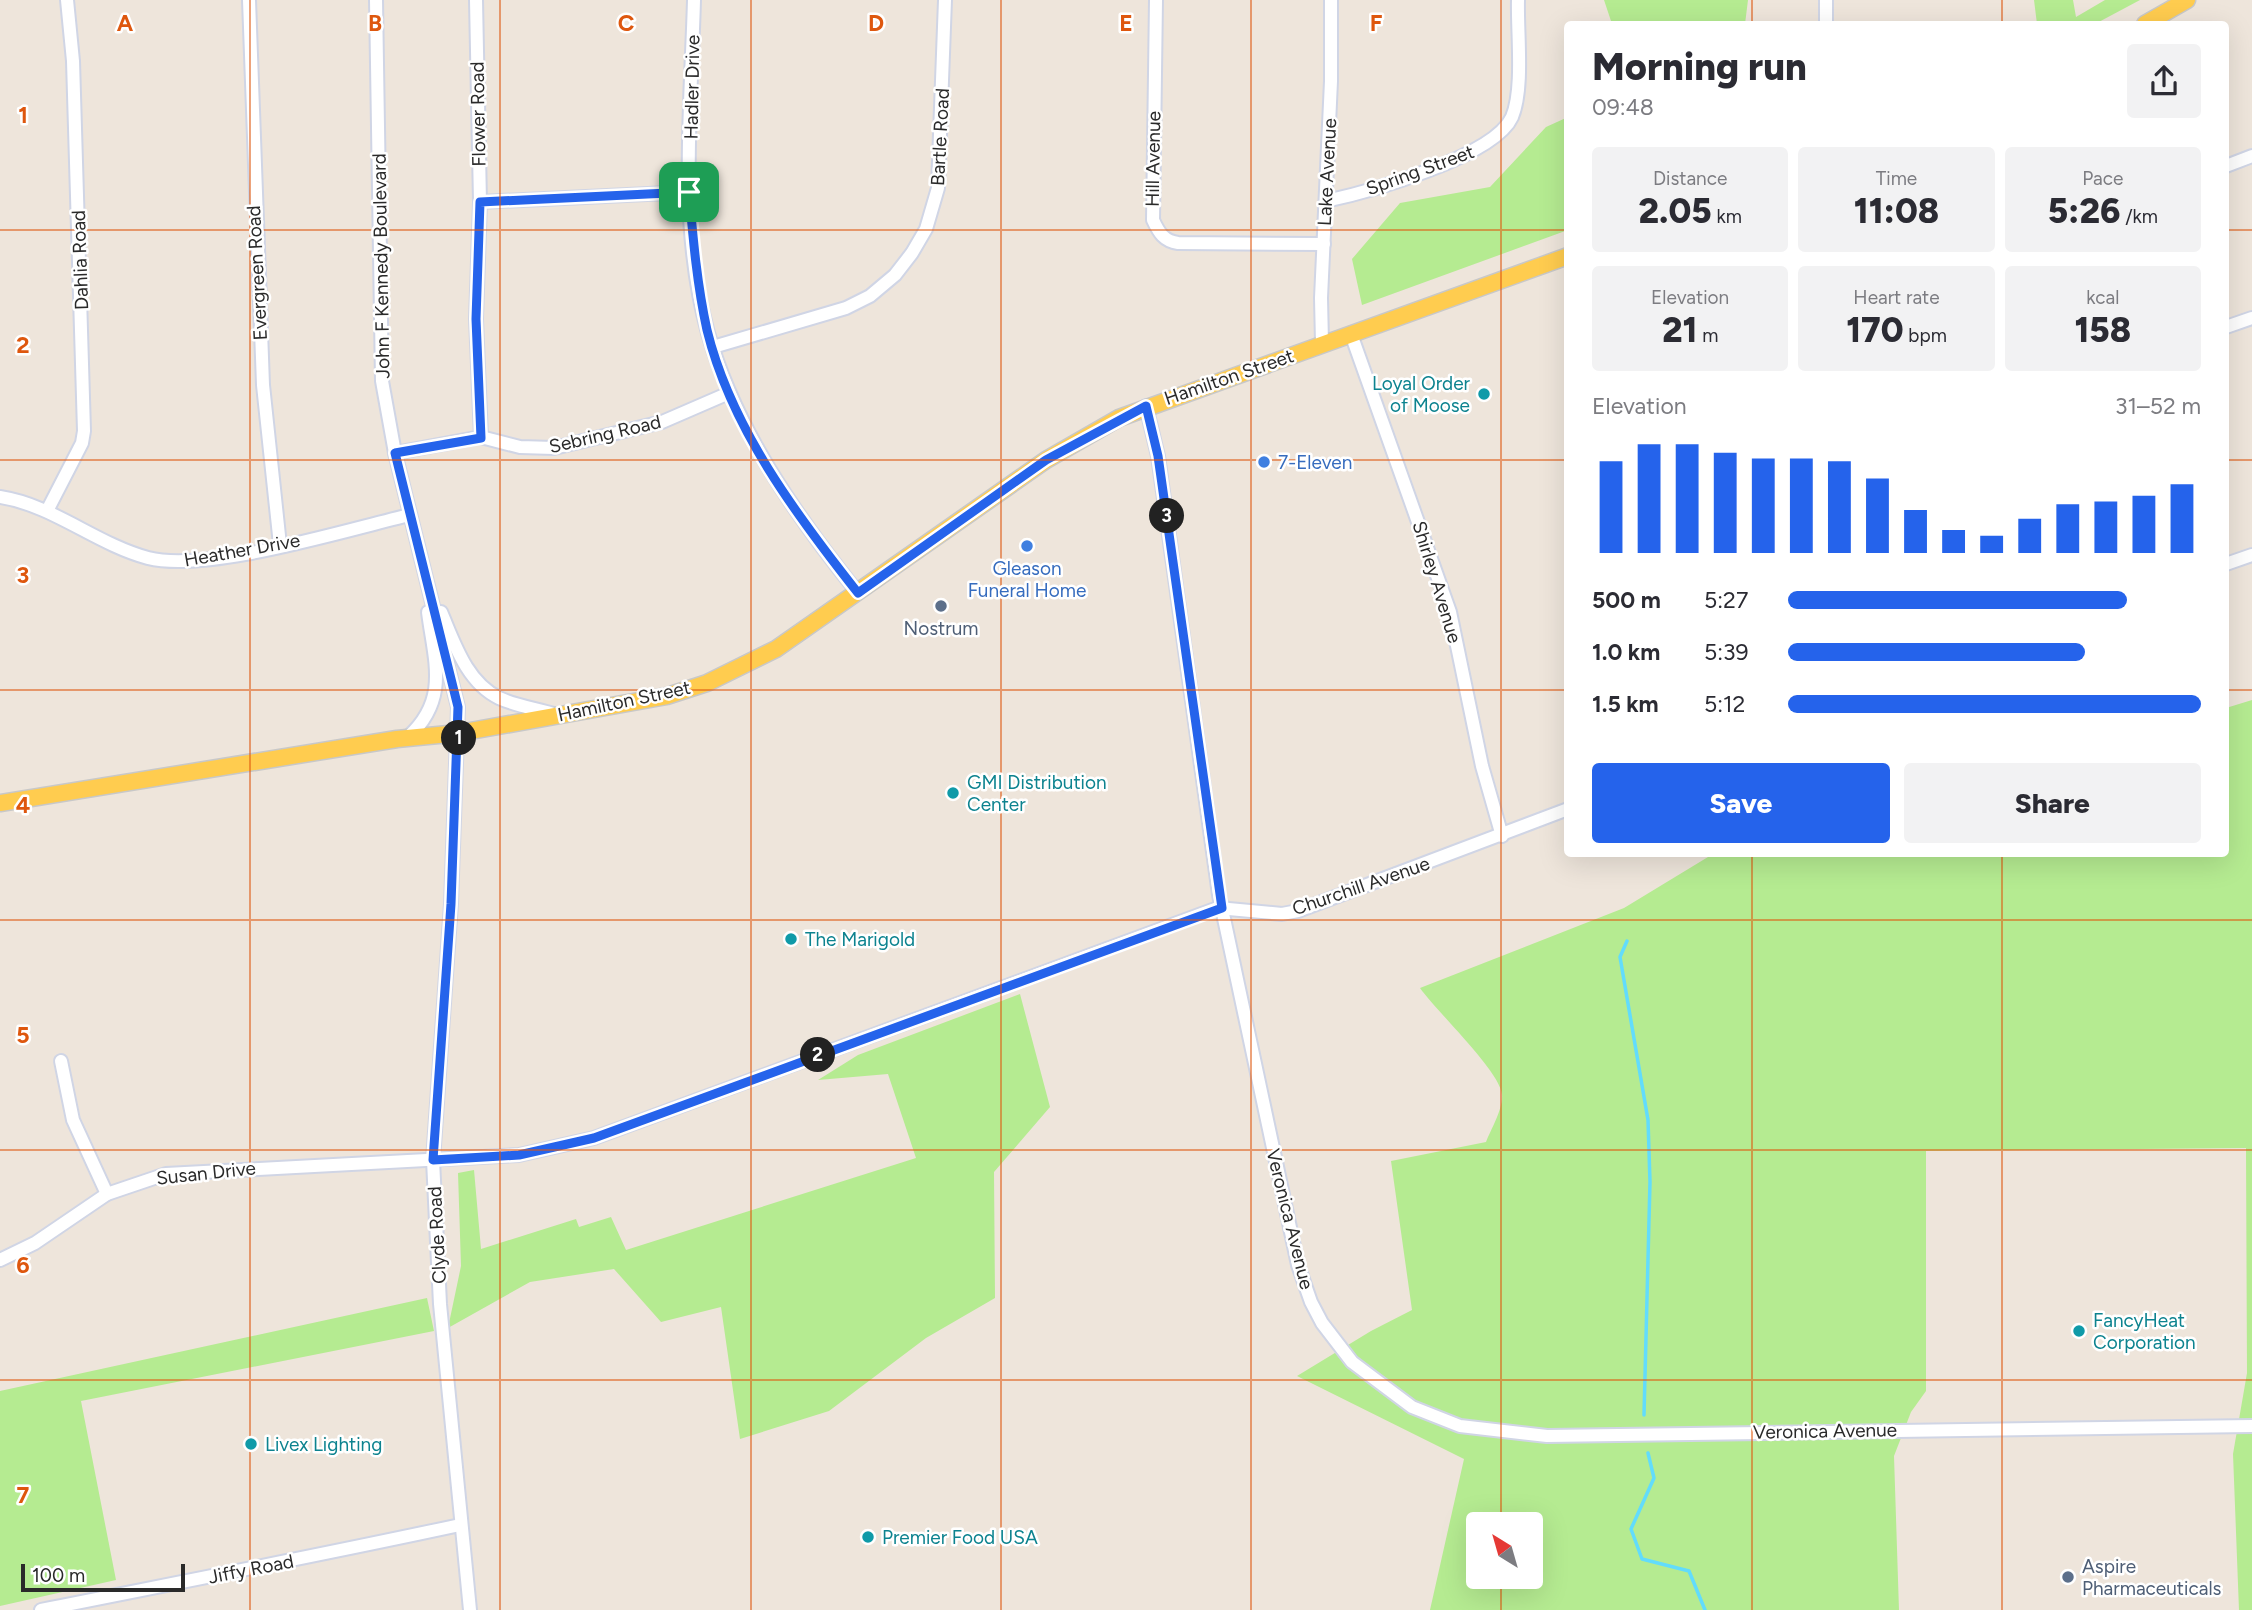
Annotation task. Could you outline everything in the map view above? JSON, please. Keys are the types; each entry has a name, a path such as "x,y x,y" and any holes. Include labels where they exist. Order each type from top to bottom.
{"main road":[{"path":"2150,21 2187,0"},
{"name":"Hamilton Street","path":"0,803 408,737 459,733 667,696 707,683 767,654 1055,454 1146,406 1564,257"}],"street":[{"name":"Dahlia Road","path":"47,511 82,443 84,431 73,61 67,0"},
{"name":"Evergreen Road","path":"249,0 263,385 280,545"},
{"name":"John F Kennedy Boulevard","path":"376,0 382,242 379,330 382,381 410,516 454,682 459,733"},
{"name":"Flower Road","path":"476,0 480,202 476,319 481,438"},
{"name":"Hadler Drive","path":"694,0 689,192 700,284 713,347 730,393 780,487 858,593"},
{"name":"Bartle Road","path":"713,347 846,308 870,296 895,275 912,253 926,229 938,188 945,0"},
{"name":"Hill Avenue","path":"1156,0 1153,220 1157,229 1164,239 1178,243 1324,244"},
{"name":"Lake Avenue","path":"1322,343 1331,81 1331,0"},
{"name":"Spring Street","path":"1326,201 1440,165 1481,148 1501,133 1512,117 1516,94 1518,0"},
{"path":"1826,0 1826,21"},
{"path":"2229,165 2252,156"},
{"path":"480,202 689,192"},
{"path":"2229,326 2252,318"},
{"name":"Shirley Avenue","path":"1350,334 1450,612 1482,766 1502,836"},
{"name":"Sebring Road","path":"395,453 481,438 520,447 554,448 662,422 730,393"},
{"name":"Veronica Avenue","path":"1146,406 1158,456 1222,908 1298,1265 1311,1302 1322,1323 1352,1362 1412,1407 1460,1426 1547,1436 2252,1426"},
{"name":"Heather Drive","path":"0,497 47,511 96,537 146,557 183,562 280,545 410,516"},
{"path":"2229,563 2252,555"},
{"path":"424,573 465,664 481,686 500,698 559,715"},
{"path":"408,737 430,711 437,691 424,573"},
{"name":"Clyde Road","path":"459,733 433,1160 440,1304 470,1610"},
{"name":"Churchill Avenue","path":"433,1160 530,1154 594,1138 1222,908 1282,914 1298,911 1564,811"},
{"path":"61,1061 74,1120 107,1194"},
{"name":"Susan Drive","path":"0,1260 35,1243 107,1194 166,1174 433,1160"},
{"name":"Jiffy Road","path":"41,1610 181,1581 225,1576 460,1525"}],"green space":[{"path":"1604,0 1748,0 1745,21 1611,21"},
{"path":"2034,0 2073,0 2076,17 2105,0 2140,0 2101,21 2037,21"},
{"path":"1564,119 1564,231 1362,305 1352,259 1400,203 1490,187 1546,127"},
{"path":"2252,700 2252,1610 2239,1610 2233,1454 2247,1373 2246,1148 1926,1151 1926,1391 1911,1412 1894,1456 1899,1610 1430,1610 1464,1459 1297,1376 1371,1331 1412,1310 1391,1161 1486,1142 1499,1113 1502,1095 1491,1072 1420,988 1624,908 1708,857 2229,857 2229,707"},
{"path":"1020,994 1050,1107 994,1172 995,1298 926,1338 829,1411 740,1439 721,1307 661,1322 614,1269 530,1282 448,1328 461,1266 458,1173 474,1170 481,1249 576,1219 579,1227 611,1217 626,1250 916,1158 888,1074 818,1080 858,1055"},
{"path":"427,1298 434,1331 81,1401 116,1580 0,1606 0,1391"}],"waterway":[{"path":"1627,941 1620,957 1648,1120 1650,1182 1644,1415"},
{"path":"1648,1453 1654,1478 1631,1529 1642,1559 1689,1571 1705,1610"}],"place":[{"name":"Loyal Order of Moose","path":"1484,394"},
{"name":"7-Eleven","path":"1264,462"},
{"name":"Gleason Funeral Home","path":"1027,546"},
{"name":"Nostrum","path":"941,606"},
{"name":"GMI Distribution Center","path":"953,793"},
{"name":"The Marigold","path":"791,939"},
{"name":"FancyHeat Corporation","path":"2079,1331"},
{"name":"Livex Lighting","path":"251,1444"},
{"name":"Premier Food USA","path":"868,1537"},
{"name":"Aspire Pharmaceuticals","path":"2068,1577"}],"route":[{"path":"689,192 708,330 730,393 755,445 780,487 858,593 1072,443 1146,406 1158,456 1222,908 594,1138 541,1152 433,1160 451,904 458,707 454,682 395,453 466,438 481,438 477,401 476,319 480,202 689,192"}]}
